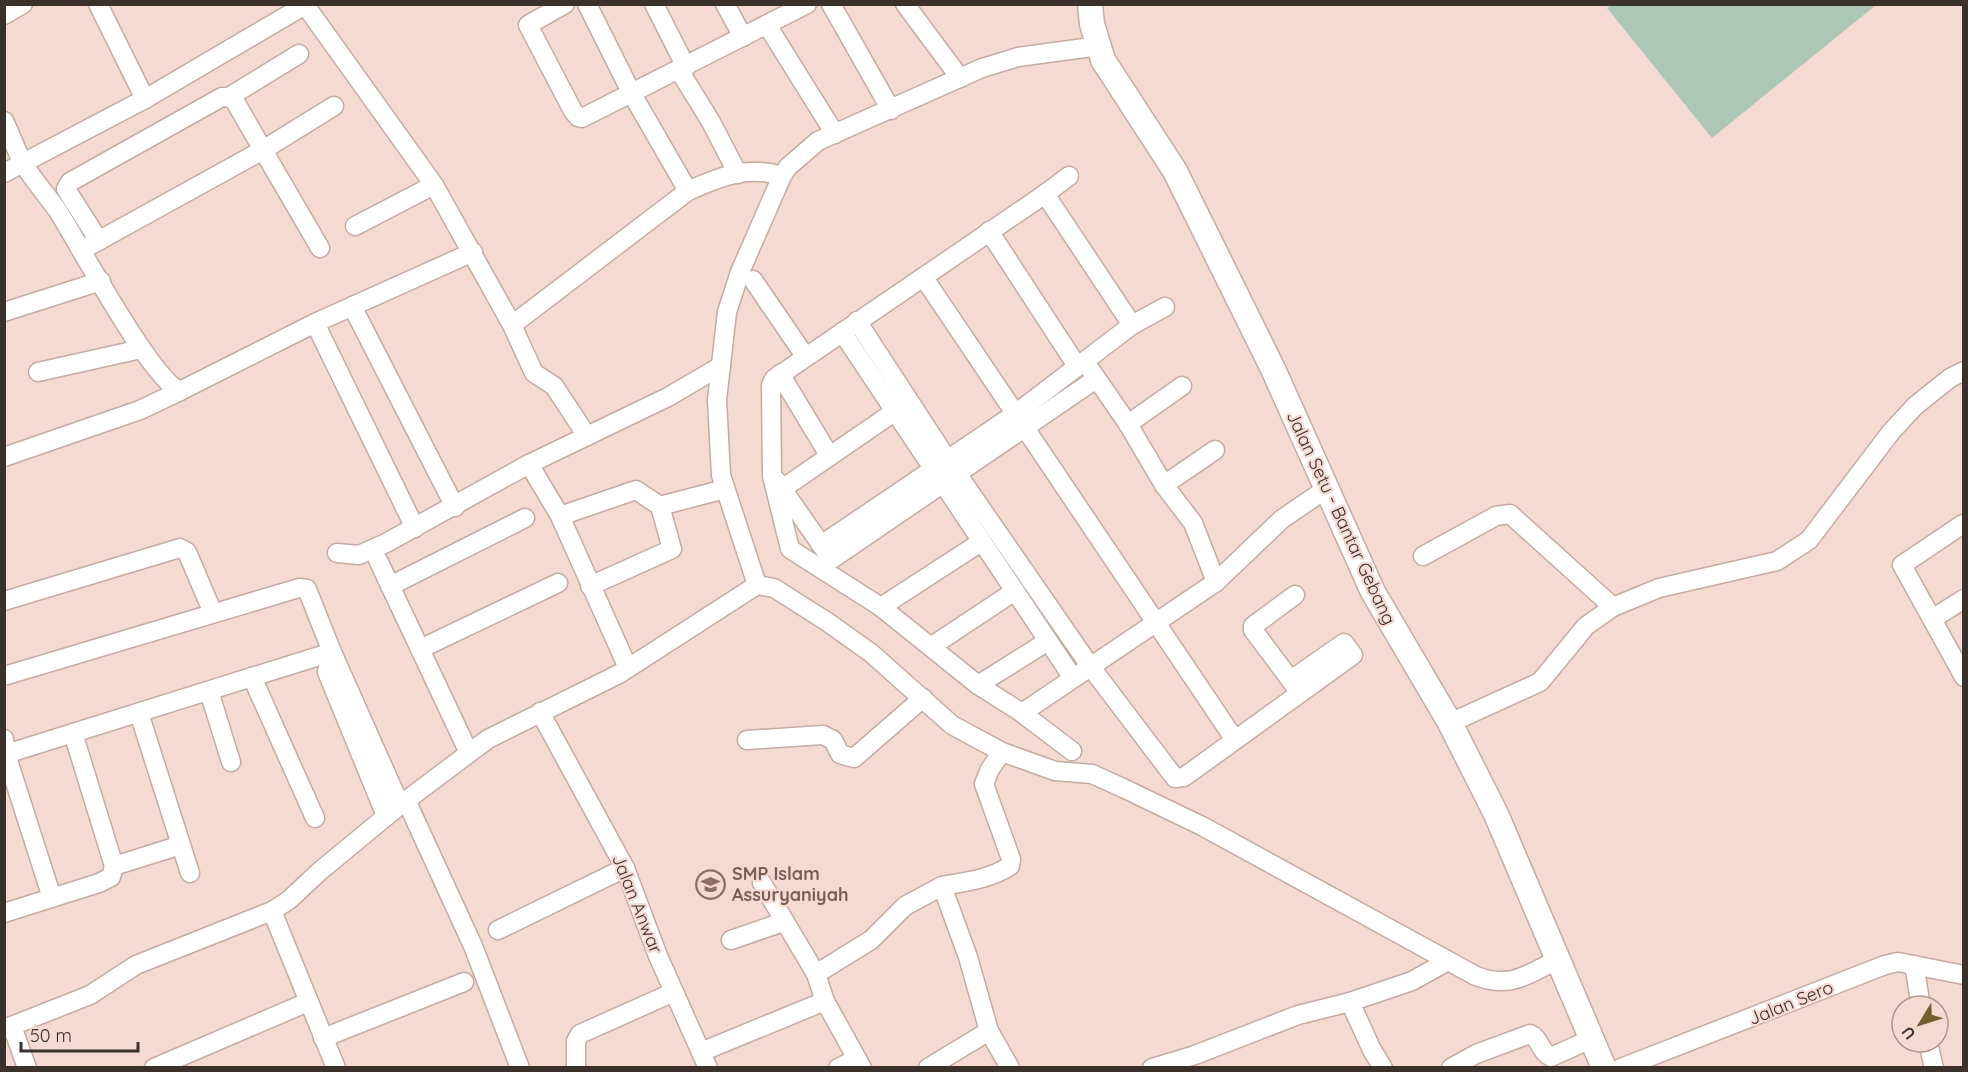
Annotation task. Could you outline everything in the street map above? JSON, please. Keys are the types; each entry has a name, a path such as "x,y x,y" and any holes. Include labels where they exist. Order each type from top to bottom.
{"main road":[{"name":"Jalan Setu - Bantar Gebang","path":"1090,4 1103,60 1175,171 1273,369 1384,612 1450,723 1496,814 1604,1068"}],"street":[{"path":"98,4 145,99"},
{"path":"564,4 528,25 573,111 582,118 682,69 797,7"},
{"path":"587,4 632,94 688,191"},
{"path":"654,4 682,69 738,174"},
{"path":"725,4 743,37"},
{"path":"831,4 891,110"},
{"path":"905,4 960,78"},
{"path":"4,15 22,5"},
{"path":"11,165 145,99 306,5 434,184 512,325 534,373 554,386 586,436"},
{"path":"767,25 835,134"},
{"path":"757,585 724,489 721,475 717,400 730,302 740,272 782,176 788,167 818,141 960,78 1018,57 1099,46"},
{"path":"99,241 66,189 67,185 222,97 229,97 298,54"},
{"path":"229,97 239,106 320,248"},
{"path":"82,249 263,150 334,106"},
{"path":"4,121 11,165 82,249 141,349 161,377 171,388 180,391"},
{"path":"512,325 688,191 709,182 759,170 782,176"},
{"path":"1069,176 924,278 805,356 780,374 771,385 777,482 790,549 880,607 932,646 978,685 1022,713 1072,751"},
{"path":"355,226 434,184"},
{"path":"1045,194 1132,325"},
{"path":"989,231 1080,363 1096,379 1128,424 1164,485 1193,523 1216,582"},
{"path":"4,457 140,410 315,323 473,252"},
{"path":"924,278 1235,740"},
{"path":"753,280 805,356"},
{"path":"4,312 101,281"},
{"path":"352,306 454,507"},
{"path":"1020,421 1080,363 1132,325 1165,307"},
{"path":"315,323 415,528"},
{"path":"850,326 894,412 945,471 981,542 1073,678"},
{"path":"850,326 945,471 1175,778 1184,777 1235,740 1296,687 1253,630 1253,627 1295,595"},
{"path":"38,372 141,349"},
{"path":"337,553 359,555 415,528 529,464 668,397 721,366"},
{"path":"1450,723 1540,682 1579,633 1613,607 1659,588 1777,561 1809,540 1891,432 1915,406 1950,378 1964,371"},
{"path":"780,374 829,454"},
{"path":"826,552 1020,421 1096,379"},
{"path":"1128,424 1182,386"},
{"path":"777,482 829,454 894,412"},
{"path":"1164,485 1215,450"},
{"path":"529,464 560,516 628,668"},
{"path":"777,482 851,590"},
{"path":"660,506 724,489"},
{"path":"1022,713 1216,582 1282,519 1326,489"},
{"path":"560,516 636,490 660,506 672,549 590,586"},
{"path":"1424,556 1496,516 1510,514 1613,607"},
{"path":"390,586 525,518"},
{"path":"1962,524 1902,565 1963,676"},
{"path":"880,607 981,542"},
{"path":"4,601 180,548 187,552 213,614"},
{"path":"378,560 469,753"},
{"path":"420,649 558,583"},
{"path":"27,1068 8,1028 90,995 136,964 272,911 290,900 320,871 397,807 488,739 628,668 757,585 774,588 826,621 871,653 952,725 1002,753 1054,771 1092,774 1123,788 1202,826 1476,976 1493,983 1512,982 1557,960"},
{"path":"4,676 299,588 307,589 397,807 473,946 520,1068"},
{"path":"932,646 1015,591"},
{"path":"1932,620 1964,599"},
{"path":"978,685 1048,641"},
{"path":"52,898 5,747 72,733 332,652"},
{"path":"252,677 315,818"},
{"path":"209,691 231,762"},
{"path":"747,740 823,735 832,740 840,754 854,758 923,698"},
{"name":"Jalan Anwar","path":"540,712 625,868 674,992 705,1060"},
{"path":"139,713 190,873"},
{"path":"4,913 99,883 111,877 114,866 72,733"},
{"path":"816,975 871,940 905,906 942,886 975,880 1001,872 1010,866 1011,859 984,784 990,769 1002,753"},
{"path":"114,866 181,845"},
{"path":"498,930 625,868"},
{"path":"762,883 816,975 825,1001 860,1063 838,1068"},
{"path":"942,886 968,957 988,1031 1010,1068"},
{"path":"272,911 336,1068"},
{"path":"731,940 783,922"},
{"path":"1152,1068 1197,1061 1298,1015 1350,1002 1412,981 1448,961"},
{"name":"Jalan Sero","path":"1621,1068 1885,965 1898,962 1963,975"},
{"path":"1914,965 1919,994"},
{"path":"323,1038 464,982"},
{"path":"576,1068 576,1041 580,1034 674,992"},
{"path":"705,1060 825,1001"},
{"path":"154,1068 308,1002"},
{"path":"1350,1002 1383,1068"},
{"path":"928,1068 988,1031"},
{"path":"1451,1068 1478,1061 1530,1034 1536,1038 1543,1051 1551,1057 1592,1040"}],"green space":[{"path":"1611,5 1876,5 1712,138 1607,8"}],"place":[{"name":"SMP Islam Assuryaniyah","path":"711,884"}]}
